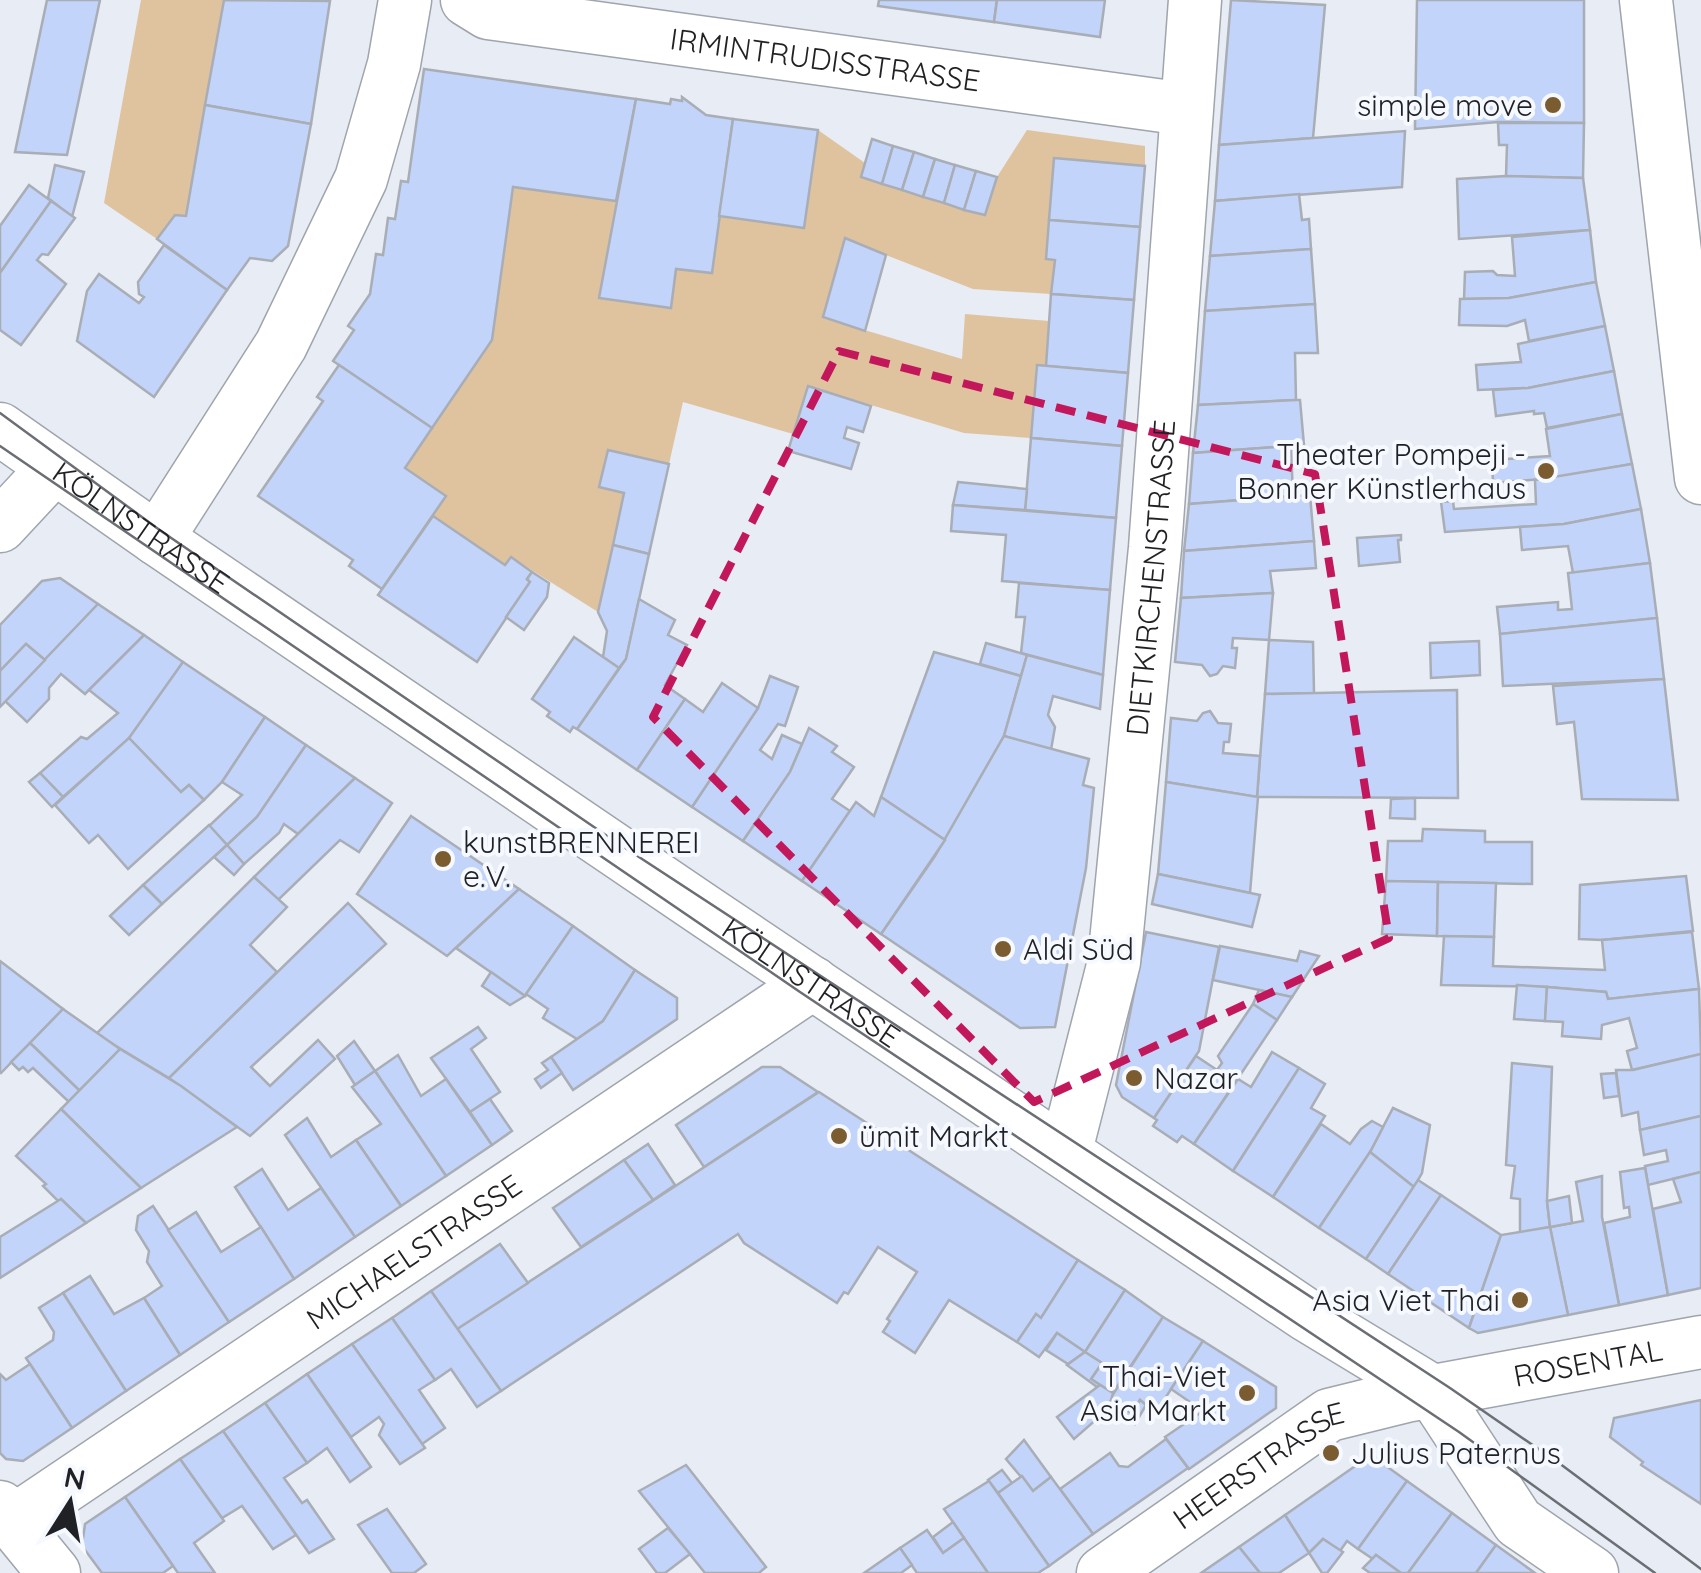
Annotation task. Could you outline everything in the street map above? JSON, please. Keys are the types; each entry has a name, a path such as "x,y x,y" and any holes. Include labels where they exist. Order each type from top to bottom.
{"street":[{"path":"157,539 281,345 362,179 394,64 404,0"},
{"name":"IRMINTRUDISSTRASSE","path":"467,0 488,13 1185,109"},
{"name":"DIETKIRCHENSTRASSE","path":"1066,1150 1114,962 1155,548 1195,0"},
{"path":"1646,0 1701,478"},
{"name":"KÖLNSTRASSE","path":"0,428 157,539 1305,1314 1454,1388 1518,1522 1592,1573"},
{"path":"0,526 54,468"},
{"name":"MICHAELSTRASSE","path":"7,1514 812,982"},
{"name":"ROSENTAL","path":"1454,1388 1701,1342"},
{"name":"HEERSTRASSE","path":"1103,1573 1329,1415 1454,1388"},
{"path":"7,1514 54,1573"}],"highlighted area":[{"path":"839,351 1315,474 1389,938 1034,1102 653,717"}],"shaded area":[{"path":"141,0 224,0 186,216 175,215 157,239 104,203"},
{"path":"818,130 865,163 861,177 984,215 997,177 1027,130 1145,146 1145,166 1054,158 1046,259 1055,260 1051,294 973,289 845,239 824,318 962,359 965,314 1049,321 1046,366 1036,366 1031,438 964,433 808,386 793,434 683,402 669,464 608,451 600,487 624,493 598,612 511,557 505,565 433,516 446,496 405,468 492,340 513,187 616,201 600,297 671,307 676,269 712,273 719,216"}],"building":[{"path":"47,0 100,0 67,155 15,152"},
{"path":"224,0 330,1 311,124 205,105"},
{"path":"879,0 997,0 994,22 878,6"},
{"path":"997,0 1105,0 1100,37 994,22"},
{"path":"1231,0 1325,5 1313,138 1219,145"},
{"path":"1417,0 1584,0 1584,123 1498,122 1415,129"},
{"path":"424,69 636,99 616,201 513,187 492,340 432,428 333,361 354,330 348,326 370,294 376,254 383,255 388,218 395,219 401,181 408,182"},
{"path":"682,97 706,115 733,119 712,273 676,269 671,308 599,298 636,99 670,104 671,99 682,101"},
{"path":"205,105 311,124 288,246 272,261 250,258 227,290 157,239 175,215 186,216"},
{"path":"733,119 818,130 804,228 719,216"},
{"path":"1498,123 1584,123 1583,178 1506,176 1507,145 1499,145"},
{"path":"1405,131 1402,187 1215,201 1219,145"},
{"path":"872,139 893,146 882,184 861,177"},
{"path":"893,146 914,152 902,190 882,184"},
{"path":"914,152 935,159 923,197 902,190"},
{"path":"1054,158 1145,166 1140,227 1049,220"},
{"path":"935,159 955,165 944,203 923,197"},
{"path":"55,165 84,172 72,217 48,198"},
{"path":"955,165 976,171 964,210 944,203"},
{"path":"976,171 997,177 985,215 964,210"},
{"path":"1583,178 1590,230 1459,239 1457,179"},
{"path":"29,185 51,201 0,273 0,226"},
{"path":"1299,194 1302,220 1309,219 1311,249 1210,256 1215,201"},
{"path":"51,201 75,218 48,255 42,254 37,260 66,284 21,345 0,330 0,273"},
{"path":"1049,220 1140,227 1134,300 1051,294 1055,260 1046,259"},
{"path":"1590,230 1596,282 1509,298 1464,299 1465,272 1493,271 1497,275 1515,276 1512,237"},
{"path":"845,238 886,255 865,331 823,317"},
{"path":"164,245 227,290 154,397 77,341 87,291 99,274 139,303 144,297 139,294 138,282"},
{"path":"1311,249 1315,304 1205,311 1210,256"},
{"path":"1596,282 1605,326 1529,341 1525,320 1507,326 1459,325 1460,299 1509,298"},
{"path":"1051,294 1134,300 1128,373 1046,366"},
{"path":"1315,304 1318,353 1295,353 1296,400 1198,405 1205,311"},
{"path":"1605,326 1614,371 1528,388 1478,390 1476,365 1521,362 1518,344"},
{"path":"339,365 432,428 405,468 446,496 382,589 349,566 353,560 258,496 323,401 317,397"},
{"path":"1037,365 1128,373 1122,446 1031,438"},
{"path":"1614,371 1622,414 1547,428 1544,413 1496,416 1493,390 1528,388"},
{"path":"808,386 871,406 863,432 847,427 844,438 859,443 851,469 788,451"},
{"path":"1300,400 1304,445 1193,453 1198,405"},
{"path":"1622,414 1632,464 1554,478 1493,483 1492,460 1550,456 1546,429"},
{"path":"1031,438 1122,446 1116,518 1025,510"},
{"path":"1291,446 1293,496 1189,504 1193,453"},
{"path":"608,450 669,464 649,554 613,545 624,493 599,487"},
{"path":"1632,464 1641,509 1564,524 1445,532 1441,502 1453,501 1454,509 1536,504 1535,480"},
{"path":"958,482 1027,489 1025,510 953,505"},
{"path":"1310,495 1314,541 1184,551 1189,504"},
{"path":"953,505 1116,518 1110,590 1002,581 1006,535 951,531"},
{"path":"1641,509 1650,563 1573,573 1568,546 1522,550 1520,527 1564,524"},
{"path":"433,516 505,565 511,557 532,572 527,579 530,582 477,662 378,595"},
{"path":"1401,535 1400,562 1359,566 1357,538"},
{"path":"1314,541 1316,568 1270,571 1273,593 1181,598 1184,551"},
{"path":"613,545 649,554 626,659 619,668 603,657 607,631 598,612"},
{"path":"1650,563 1657,618 1500,634 1497,607 1558,602 1558,610 1572,609 1568,573"},
{"path":"532,572 549,583 547,597 524,630 506,617 530,582 527,579"},
{"path":"60,578 98,604 45,660 26,644 0,671 0,625 42,581"},
{"path":"1019,583 1110,590 1103,675 1021,653 1025,617 1016,617"},
{"path":"1273,593 1269,640 1233,638 1232,648 1237,648 1235,668 1223,666 1210,676 1202,665 1175,662 1181,598"},
{"path":"639,599 675,620 668,635 687,645 665,685 685,699 637,770 577,729 626,659"},
{"path":"98,604 144,635 85,694 61,674 49,688 49,699 27,722 5,701"},
{"path":"1657,618 1664,679 1503,686 1500,634"},
{"path":"144,635 183,662 135,733 63,797 40,773 81,737 87,739 118,713 89,690"},
{"path":"574,637 619,668 577,729 573,727 570,732 547,716 550,712 532,699"},
{"path":"1269,640 1313,642 1314,693 1265,694"},
{"path":"1479,641 1480,675 1431,678 1430,643"},
{"path":"986,643 1027,655 1021,676 980,664"},
{"path":"26,644 45,660 0,707 0,671"},
{"path":"934,652 1021,676 1004,736 945,840 881,797"},
{"path":"1027,655 1103,675 1100,709 1053,696 1048,715 1055,727 1051,750 1004,736"},
{"path":"183,662 265,717 222,782 204,800 189,785 181,792 129,738"},
{"path":"770,676 798,687 785,726 778,724 760,750 772,759 782,735 802,744 790,772 743,841 692,807 758,708"},
{"path":"1664,679 1678,800 1582,799 1574,722 1557,724 1553,686"},
{"path":"722,683 758,708 692,807 637,770 685,699 703,712"},
{"path":"1457,690 1458,798 1257,797 1265,694"},
{"path":"1210,711 1218,723 1231,724 1223,753 1260,756 1257,797 1166,782 1171,718 1197,721"},
{"path":"265,717 306,745 257,817 227,845 209,826 242,795 222,782"},
{"path":"809,728 837,746 832,752 854,767 832,799 850,811 802,881 743,841 790,772"},
{"path":"1004,736 1089,759 1083,785 1094,788 1086,868 1055,1027 1020,1028 881,934 935,856"},
{"path":"129,738 181,792 189,785 204,800 128,869 98,835 89,843 55,805"},
{"path":"306,745 355,778 298,834 284,824 244,864 227,845 257,817"},
{"path":"40,773 63,797 52,807 29,782"},
{"path":"355,778 392,803 359,852 340,840 277,901 254,877"},
{"path":"1166,782 1258,797 1250,893 1158,874"},
{"path":"881,797 945,840 881,934 802,881 856,802 874,816"},
{"path":"1415,798 1415,819 1390,818 1391,799"},
{"path":"411,816 519,889 447,956 357,894"},
{"path":"209,825 227,845 162,904 143,885"},
{"path":"1423,829 1485,831 1485,842 1532,842 1532,884 1386,881 1388,841 1422,841"},
{"path":"227,845 244,864 234,875 214,857"},
{"path":"1158,874 1260,895 1252,927 1152,904"},
{"path":"1686,876 1693,931 1579,939 1580,885"},
{"path":"254,877 287,907 250,945 277,972 169,1078 96,1034"},
{"path":"1386,881 1438,882 1437,936 1382,934"},
{"path":"1438,882 1496,883 1494,937 1437,936"},
{"path":"143,885 162,904 129,935 110,916"},
{"path":"519,889 573,926 525,996 456,948"},
{"path":"348,903 386,944 251,1067 270,1086 318,1040 335,1059 250,1136 169,1078"},
{"path":"573,926 635,970 603,1021 577,1039 543,1018 548,1009 526,994"},
{"path":"1146,932 1219,947 1199,1051 1154,1118 1122,1097 1116,1085"},
{"path":"1692,932 1699,989 1608,999 1606,992 1547,987 1441,985 1444,936 1494,937 1493,966 1605,970 1602,940"},
{"path":"1220,946 1297,961 1300,951 1319,956 1292,997 1213,980"},
{"path":"0,961 63,1009 1,1073 0,1072"},
{"path":"635,970 677,998 677,1019 573,1090 551,1057 603,1021"},
{"path":"491,972 525,996 510,1005 482,986"},
{"path":"1517,985 1547,987 1545,1021 1514,1019"},
{"path":"1547,987 1606,992 1608,999 1699,989 1701,1054 1632,1070 1627,1051 1637,1048 1629,1018 1602,1025 1601,1039 1562,1036 1563,1022 1545,1021"},
{"path":"1259,990 1292,997 1277,1020 1253,1004"},
{"path":"1253,1004 1277,1020 1194,1144 1182,1136 1177,1142 1153,1126 1157,1120 1154,1118 1196,1056 1217,1070 1222,1063 1218,1056"},
{"path":"63,1009 120,1049 80,1091 30,1043"},
{"path":"478,1027 486,1038 471,1049 500,1092 470,1112 431,1058"},
{"path":"354,1041 375,1071 355,1085 337,1056"},
{"path":"30,1043 80,1091 69,1102 33,1068 28,1072 23,1067 19,1070 11,1062"},
{"path":"120,1049 181,1086 237,1127 141,1188 61,1109"},
{"path":"1272,1052 1299,1068 1233,1171 1194,1144 1238,1079 1251,1087"},
{"path":"1701,1054 1701,1116 1640,1130 1638,1112 1622,1116 1616,1070 1633,1070"},
{"path":"398,1055 421,1096 446,1079 492,1145 446,1176 375,1071"},
{"path":"551,1057 562,1073 541,1088 535,1079 548,1070 542,1063"},
{"path":"1512,1063 1552,1067 1547,1201 1550,1227 1520,1233 1520,1199 1511,1198 1515,1166 1506,1165"},
{"path":"762,1067 780,1067 818,1092 704,1167 676,1125"},
{"path":"1299,1068 1325,1084 1311,1108 1325,1116 1273,1197 1233,1171"},
{"path":"375,1071 446,1176 401,1206 356,1140 381,1124 352,1087"},
{"path":"1616,1073 1619,1096 1604,1098 1601,1074"},
{"path":"819,1092 1078,1260 1041,1318 1036,1314 1017,1342 949,1300 915,1353 883,1332 917,1272 878,1247 848,1294 844,1292 837,1303 744,1243 738,1234 501,1391 457,1329"},
{"path":"490,1099 512,1131 492,1145 470,1112"},
{"path":"1393,1108 1430,1125 1422,1173 1414,1187 1370,1152"},
{"path":"61,1109 141,1188 86,1223 61,1199 58,1201 16,1156"},
{"path":"1701,1116 1701,1172 1648,1185 1645,1166 1668,1161 1666,1150 1644,1155 1640,1130"},
{"path":"307,1118 331,1157 356,1140 401,1206 355,1237 285,1135"},
{"path":"1372,1121 1383,1127 1319,1228 1273,1197 1321,1124 1350,1144"},
{"path":"648,1144 675,1185 653,1200 624,1160"},
{"path":"1370,1152 1414,1187 1366,1259 1319,1228"},
{"path":"624,1160 653,1200 581,1247 553,1208"},
{"path":"1645,1168 1668,1295 1619,1305 1604,1223 1630,1217 1629,1207 1624,1208 1620,1172"},
{"path":"262,1169 288,1210 321,1188 355,1237 294,1279 235,1187"},
{"path":"1701,1172 1701,1288 1668,1295 1653,1209 1681,1202 1673,1179"},
{"path":"1602,1176 1602,1217 1619,1305 1568,1315 1550,1227 1583,1221 1576,1182"},
{"path":"1418,1180 1441,1195 1388,1274 1366,1259"},
{"path":"1441,1195 1501,1235 1469,1328 1388,1274"},
{"path":"1569,1196 1572,1223 1550,1227 1547,1201"},
{"path":"61,1199 86,1223 0,1278 0,1237"},
{"path":"153,1206 229,1322 180,1355 144,1298 162,1286 147,1262 149,1251 136,1230 138,1216"},
{"path":"196,1212 221,1252 261,1227 294,1279 229,1322 168,1230"},
{"path":"1550,1227 1568,1315 1478,1333 1469,1328 1501,1235"},
{"path":"500,1244 528,1283 457,1329 431,1291"},
{"path":"1078,1260 1125,1290 1085,1352 1057,1333 1039,1357 1017,1342 1036,1314 1041,1318"},
{"path":"90,1276 114,1314 144,1298 180,1355 126,1391 63,1293"},
{"path":"1125,1290 1163,1317 1113,1393 1091,1379 1102,1363 1085,1352"},
{"path":"431,1291 501,1391 477,1407 451,1369 435,1380 392,1318"},
{"path":"63,1293 126,1391 72,1428 26,1358 53,1340 54,1332 39,1308"},
{"path":"1163,1317 1203,1341 1156,1412 1140,1400 1132,1414 1110,1399"},
{"path":"392,1318 435,1380 419,1390 445,1428 422,1444 352,1344"},
{"path":"1057,1333 1085,1352 1068,1364 1046,1350"},
{"path":"1203,1341 1276,1387 1276,1408 1189,1469 1165,1437 1203,1411 1171,1389"},
{"path":"352,1344 425,1448 400,1464 379,1435 384,1424 379,1417 351,1437 307,1374"},
{"path":"1085,1352 1102,1363 1091,1379 1100,1385 1097,1387 1067,1365"},
{"path":"30,1364 72,1428 23,1461 6,1459 0,1453 0,1374 6,1380"},
{"path":"307,1374 371,1467 350,1482 327,1448 307,1463 265,1403"},
{"path":"1100,1385 1113,1393 1111,1400 1074,1439 1057,1417"},
{"path":"1140,1400 1146,1405 1135,1424 1120,1415 1124,1408 1132,1414"},
{"path":"1701,1400 1701,1504 1641,1465 1643,1462 1610,1437 1614,1418"},
{"path":"265,1403 307,1463 284,1478 302,1503 307,1500 334,1539 309,1553 223,1431"},
{"path":"223,1431 296,1535 273,1549 242,1506 222,1518 180,1459"},
{"path":"1166,1439 1188,1468 1093,1534 1060,1489 1110,1453 1119,1466 1128,1467"},
{"path":"1024,1440 1051,1477 1033,1491 1006,1459"},
{"path":"1371,1455 1407,1481 1358,1549 1347,1541 1340,1551 1323,1539 1309,1553 1285,1515"},
{"path":"180,1459 224,1521 194,1543 215,1573 178,1573 125,1497"},
{"path":"686,1465 766,1567 759,1573 705,1573 639,1491"},
{"path":"1002,1470 1012,1483 998,1493 988,1480"},
{"path":"1022,1476 1033,1491 1051,1477 1093,1534 1049,1566 998,1493"},
{"path":"989,1481 1049,1566 1038,1573 988,1573 944,1509"},
{"path":"1407,1481 1452,1513 1408,1573 1401,1573 1376,1555 1373,1559 1358,1549"},
{"path":"125,1497 173,1566 163,1573 102,1573 82,1546 85,1524"},
{"path":"387,1509 426,1564 414,1573 392,1573 358,1525"},
{"path":"1452,1513 1496,1545 1476,1573 1408,1573"},
{"path":"1285,1515 1309,1553 1279,1573 1260,1573 1239,1547"},
{"path":"953,1522 964,1538 943,1553 933,1537"},
{"path":"668,1528 690,1554 665,1573 657,1573 639,1549"},
{"path":"927,1530 943,1553 964,1538 988,1573 917,1573 900,1548"},
{"path":"1323,1539 1343,1552 1327,1573 1322,1573 1309,1553"},
{"path":"1496,1545 1535,1573 1476,1573"},
{"path":"1239,1547 1260,1573 1201,1573"},
{"path":"900,1548 912,1565 901,1573 864,1573"},
{"path":"1376,1555 1401,1573 1370,1573 1363,1568"}],"tram line":[{"path":"0,413 161,531 613,840 1450,1388 1701,1569"},
{"path":"0,446 800,992 1459,1432 1655,1573"}],"place":[{"name":"simple move","path":"1553,105"},
{"name":"Theater Pompeji - Bonner Künstlerhaus","path":"1546,471"},
{"name":"kunstBRENNEREI e.V.","path":"443,859"},
{"name":"Aldi Süd","path":"1003,949"},
{"name":"Nazar","path":"1134,1078"},
{"name":"ümit Markt","path":"839,1136"},
{"name":"Asia Viet Thai","path":"1520,1300"},
{"name":"Thai-Viet Asia Markt","path":"1247,1393"},
{"name":"Julius Paternus","path":"1331,1453"}]}
